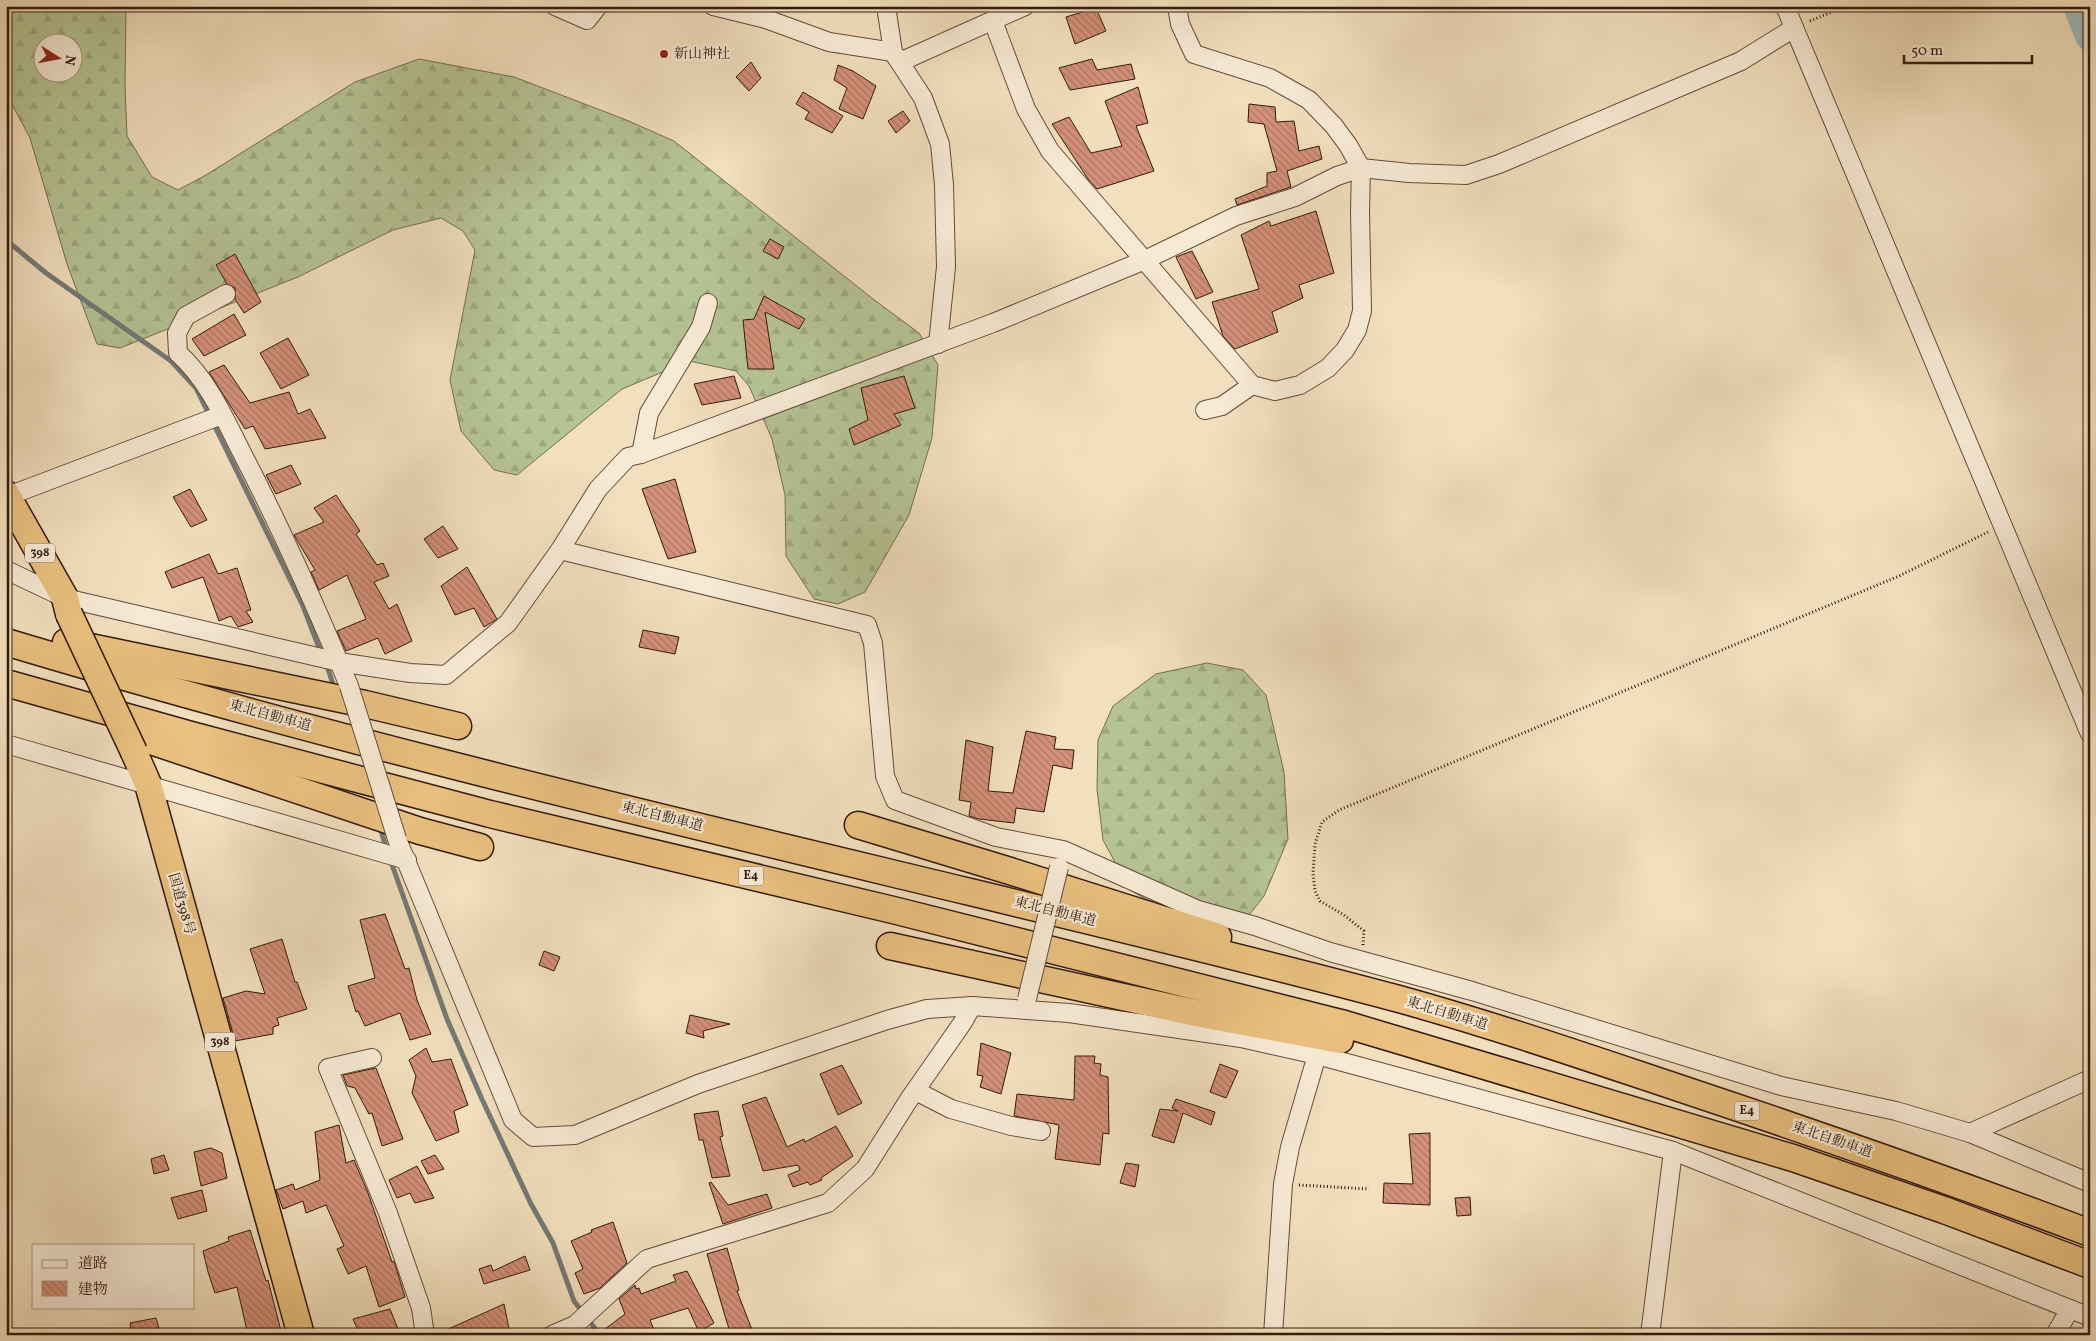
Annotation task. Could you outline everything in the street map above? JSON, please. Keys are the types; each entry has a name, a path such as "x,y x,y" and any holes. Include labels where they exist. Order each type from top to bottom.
{"highway":[{"name":"国道398号","path":"7,495 67,606 148,784 301,1335"},
{"path":"6,630 356,702 458,726"},
{"name":"東北自動車道","path":"6,642 265,716 507,779 1007,900 1400,1000 1555,1046 1802,1129 1954,1182 2090,1233"},
{"name":"E4","path":"6,683 191,735 481,811 893,910 1341,1023 1793,1158 1944,1210 2090,1265"},
{"path":"6,690 52,708 420,831 480,848"},
{"path":"858,825 1010,870 1262,951 1400,1000"},
{"path":"890,946 1196,1013 1495,1068"}],"street":[{"path":"555,6 587,20 598,6"},
{"path":"713,6 766,19 829,42 896,57 993,21 1025,6"},
{"path":"886,6 896,57 923,98 940,144 944,185 946,266 938,344"},
{"path":"993,21 1026,109 1050,151 1252,385 1275,391 1300,385 1328,368 1345,350 1356,330 1362,311 1361,168 1348,145 1334,126 1309,100 1270,78 1194,54 1180,24 1177,6"},
{"path":"1785,6 2090,734"},
{"path":"6,570 67,606 335,662 410,673 446,675 508,623 560,550 598,489 628,457 641,454 851,374 938,344 1145,260 1236,216 1295,196 1337,176 1361,168 1409,173 1466,175 1499,164 1741,61 1794,28"},
{"path":"226,294 186,316 177,333 178,353 193,367 266,498 309,590 335,662 349,686 397,839 513,1120 533,1137 575,1135 698,1084 887,1020 927,1009 1026,1005 1241,1038 1317,1055 1673,1151 2090,1317"},
{"path":"641,454 649,413 701,327 708,303"},
{"path":"1205,410 1222,406 1252,385"},
{"path":"7,495 219,416"},
{"path":"560,550 867,625 873,643 885,776 895,800 996,837 1061,858 1198,910 1255,926 1362,962 1472,990 1781,1086 1896,1111 1970,1133 2090,1183"},
{"path":"6,744 407,860"},
{"path":"1026,1005 1061,858"},
{"path":"552,1335 579,1328 594,1307 647,1259 828,1203 865,1169 972,1006"},
{"path":"1273,1335 1283,1184 1290,1147 1317,1055"},
{"path":"372,1058 328,1068 394,1231 420,1308 425,1335"},
{"path":"1970,1133 2090,1080"},
{"path":"916,1091 951,1109 1041,1132"},
{"path":"1650,1335 1673,1151"},
{"path":"2055,1335 2070,1309"}],"path":[{"path":"1794,28 1846,6"},
{"path":"1362,962 1364,931 1344,915 1320,901 1315,891 1312,874 1314,854 1322,822 1339,810 1899,576 2002,525"},
{"path":"1283,1184 1369,1189"}],"green space":[{"path":"6,6 126,6 125,86 127,136 152,177 178,190 206,175 355,82 419,59 514,77 624,119 674,141 873,299 919,333 938,365 932,438 909,515 865,592 838,604 814,599 786,556 785,495 772,439 749,386 736,371 689,361 622,389 517,475 494,470 461,431 450,380 475,250 463,231 441,218 393,230 298,277 120,348 97,344 67,264 30,138 6,93"},
{"path":"1207,663 1243,670 1266,695 1284,772 1288,839 1264,896 1242,924 1171,914 1130,890 1103,840 1097,789 1098,740 1113,706 1156,674"}],"building":[{"path":"1096,8 1106,31 1075,44 1066,17"},
{"path":"1092,59 1097,70 1131,64 1135,79 1070,90 1059,68"},
{"path":"751,62 761,78 749,91 736,77"},
{"path":"838,65 853,71 876,86 863,119 839,109 847,88 834,80"},
{"path":"1138,87 1148,123 1136,126 1154,171 1097,189 1088,179 1052,124 1069,117 1091,153 1122,146 1105,101"},
{"path":"803,92 843,116 832,133 805,119 809,112 796,104"},
{"path":"1249,104 1275,107 1276,122 1294,121 1299,151 1319,146 1322,159 1287,171 1291,187 1237,205 1235,199 1267,186 1267,173 1277,171 1264,124 1248,122"},
{"path":"903,111 910,121 896,133 888,121"},
{"path":"1316,211 1334,273 1299,285 1303,298 1272,312 1278,332 1235,349 1223,336 1212,302 1259,289 1241,235 1269,221 1271,226"},
{"path":"770,239 784,247 778,259 763,251"},
{"path":"1192,251 1213,292 1196,299 1176,257"},
{"path":"235,254 261,302 244,313 235,299 235,288 227,284 216,265"},
{"path":"764,296 805,319 799,329 765,312 774,369 748,369 743,320 754,319"},
{"path":"234,314 246,335 204,356 192,339"},
{"path":"288,338 309,375 281,389 260,353"},
{"path":"224,365 250,403 289,392 298,414 310,409 326,438 265,449 253,426 245,429 209,372"},
{"path":"734,376 741,398 702,405 694,384"},
{"path":"904,376 915,408 894,414 901,425 854,445 849,429 868,420 861,388"},
{"path":"291,465 301,484 276,494 266,475"},
{"path":"675,479 696,552 668,559 642,489"},
{"path":"190,489 207,520 191,527 173,497"},
{"path":"336,495 360,531 356,534 377,565 383,563 389,576 374,582 389,609 397,604 412,641 385,654 378,638 346,651 337,631 366,619 347,575 319,590 311,572 315,570 294,535 324,522 314,508"},
{"path":"443,526 458,549 438,558 424,539"},
{"path":"209,554 218,574 237,568 251,610 246,611 253,622 238,627 231,616 219,621 203,577 172,588 165,572"},
{"path":"467,567 497,619 484,627 474,608 455,615 441,586"},
{"path":"643,630 679,637 675,654 639,647"},
{"path":"1026,731 1056,737 1054,749 1074,750 1072,769 1053,765 1044,812 1016,808 1014,823 969,816 971,802 959,800 966,740 993,747 988,791 1013,793"},
{"path":"385,914 405,969 409,968 417,1000 431,1034 410,1040 400,1013 365,1026 358,1011 356,1012 348,986 375,978 360,920"},
{"path":"282,939 295,982 297,982 307,1009 277,1018 279,1025 273,1027 273,1034 235,1041 223,998 246,991 265,994 250,949"},
{"path":"544,951 560,957 554,971 539,965"},
{"path":"690,1015 730,1024 703,1031 704,1038 686,1033"},
{"path":"981,1043 1011,1053 1001,1094 980,1087 983,1076 977,1075"},
{"path":"426,1048 432,1062 451,1059 468,1105 454,1111 459,1132 436,1141 412,1093 416,1076 409,1060"},
{"path":"1075,1056 1095,1056 1094,1063 1101,1064 1100,1075 1108,1077 1109,1134 1103,1133 1100,1165 1055,1159 1059,1125 1014,1116 1017,1094 1074,1100"},
{"path":"1220,1064 1238,1071 1226,1098 1210,1092"},
{"path":"842,1065 862,1103 838,1115 820,1074"},
{"path":"376,1068 403,1139 382,1146 372,1113 369,1114 355,1088 347,1086 343,1075"},
{"path":"766,1097 787,1147 804,1139 805,1142 836,1126 853,1156 821,1178 822,1180 810,1185 808,1182 793,1187 788,1175 800,1170 798,1165 763,1171 742,1105"},
{"path":"1176,1099 1215,1112 1211,1125 1183,1113 1174,1143 1152,1136 1160,1109 1178,1111 1172,1108"},
{"path":"718,1111 723,1136 720,1137 730,1176 712,1178 703,1140 699,1140 694,1114"},
{"path":"339,1125 346,1163 354,1160 368,1193 392,1262 394,1261 405,1297 379,1307 366,1266 348,1274 337,1249 344,1246 326,1205 306,1213 303,1201 283,1209 276,1190 293,1184 295,1190 320,1180 315,1132"},
{"path":"1430,1133 1430,1205 1383,1203 1384,1183 1413,1184 1409,1134"},
{"path":"211,1148 222,1153 227,1178 201,1186 194,1152"},
{"path":"164,1155 169,1170 154,1174 151,1159"},
{"path":"435,1155 444,1169 428,1174 421,1161"},
{"path":"1126,1163 1139,1165 1135,1187 1120,1183"},
{"path":"417,1166 434,1198 415,1203 410,1193 397,1198 389,1180"},
{"path":"711,1182 728,1205 767,1194 772,1208 723,1224 709,1183"},
{"path":"202,1190 207,1211 178,1219 171,1198"},
{"path":"1470,1197 1471,1215 1457,1216 1455,1198"},
{"path":"613,1222 627,1263 600,1288 584,1294 575,1273 583,1269 571,1241 592,1232 591,1230"},
{"path":"250,1230 266,1281 268,1280 282,1335 248,1335 237,1287 215,1293 208,1272 203,1251 229,1241 228,1237"},
{"path":"727,1248 739,1290 737,1291 754,1335 731,1335 725,1316 707,1254"},
{"path":"525,1256 530,1270 484,1284 479,1269 491,1265 493,1271"},
{"path":"687,1271 714,1323 699,1332 688,1308 650,1320 656,1335 597,1335 625,1314 619,1299 635,1285 636,1289 639,1288 641,1294 676,1281 673,1275"},
{"path":"504,1304 509,1329 496,1335 435,1335"},
{"path":"390,1309 398,1329 379,1335 360,1335 353,1319"},
{"path":"156,1318 161,1335 132,1335 130,1323"}],"waterway":[{"path":"2078,6 2090,36"},
{"path":"6,240 46,273 171,361 196,388 303,606 321,653"},
{"path":"326,663 333,684"},
{"path":"380,827 387,851"},
{"path":"390,859 447,1019 481,1097 531,1204 553,1243 574,1301 600,1335"}],"place":[{"name":"新山神社","path":"664,54"}]}
